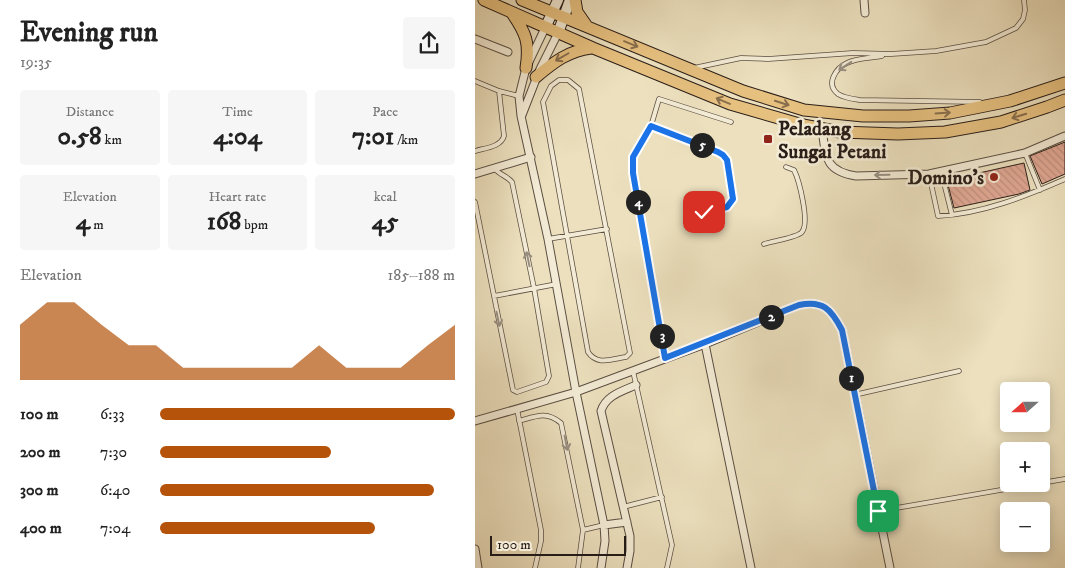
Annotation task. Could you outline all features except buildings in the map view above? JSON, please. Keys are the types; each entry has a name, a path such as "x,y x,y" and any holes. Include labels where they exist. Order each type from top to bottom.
{"main road":[{"path":"484,0 546,26 557,33 730,104 822,129 840,132 898,134 945,132 1001,122 1047,108 1065,100"},
{"path":"546,26 558,0"},
{"path":"557,33 571,0"},
{"path":"575,0 577,12 586,26"},
{"path":"528,1 552,13 691,68 743,91 804,110 863,116 909,116 950,113 1010,101 1065,83"},
{"path":"512,13 522,27 527,39 528,54 526,68"},
{"path":"536,77 563,56 577,50 593,48"}],"street":[{"path":"864,0 865,13"},
{"path":"546,26 526,68 519,96 521,116 548,239 576,392 604,525 605,541 601,568"},
{"path":"521,116 536,77 557,33"},
{"path":"475,39 508,52"},
{"path":"822,129 829,162 836,170 856,176 941,172 1025,153 1065,136"},
{"path":"475,174 531,157"},
{"path":"475,422 576,392 705,344 799,305 812,302 824,306 835,316 842,330 890,568"},
{"path":"705,344 751,568"},
{"path":"627,568 631,543 601,410 603,404 608,399 636,385"},
{"path":"604,525 627,522"},
{"path":"475,549 479,568"}],"lane":[{"path":"691,68 741,58 767,59 853,53 935,52 986,42 1016,28 1023,19 1025,10 1024,0"},
{"path":"891,54 848,62 833,76 832,85 837,93 847,98 860,100 1010,101"},
{"path":"559,80 569,80 579,89 630,353 626,358 599,361 592,358 588,352 568,236 543,102 551,86 559,80"},
{"path":"475,81 499,91 519,96"},
{"path":"475,151 503,141 499,91"},
{"path":"665,358 633,173 633,157 651,126 659,99 731,122"},
{"path":"651,126 718,152 727,160 733,199 727,207 704,212"},
{"path":"1025,153 1039,190"},
{"path":"764,244 797,235 802,232 805,225 805,215 797,176 794,170 786,167"},
{"path":"475,202 513,390 517,392 546,382 549,376 534,288 512,182 494,168"},
{"path":"941,172 951,215"},
{"path":"929,174 938,216 983,208 1039,190 1065,179"},
{"path":"548,239 607,229"},
{"path":"494,296 557,284"},
{"path":"633,371 672,545 667,568"},
{"path":"854,395 959,371"},
{"path":"517,409 541,530 541,541 535,568"},
{"path":"519,421 548,415 561,422 583,530 577,568"},
{"path":"1050,482 1065,479"},
{"path":"878,511 1000,490"},
{"path":"623,506 662,497"},
{"path":"583,530 604,525"}],"place":[{"name":"Peladang Sungai Petani","path":"768,139"},
{"name":"Domino's","path":"994,177"}],"route":[{"path":"704,212 727,207 733,199 727,160 718,152 651,126 633,157 633,173 665,358 705,344 799,305 812,302 824,306 835,316 842,330 878,511"}]}
